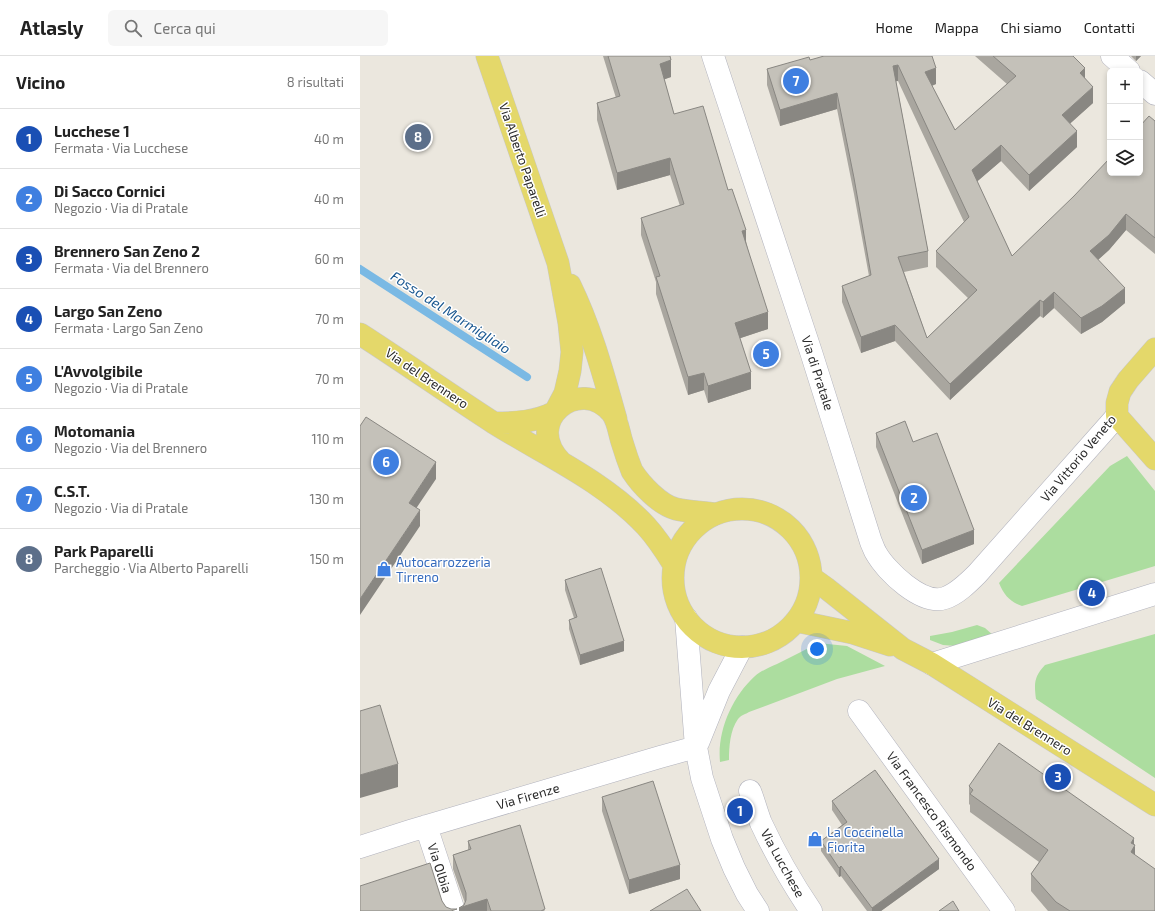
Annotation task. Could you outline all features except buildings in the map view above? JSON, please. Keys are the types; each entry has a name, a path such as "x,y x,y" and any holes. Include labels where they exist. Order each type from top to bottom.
{"main road":[{"name":"Via Alberto Paparelli","path":"487,56 558,264 569,323 572,352 570,371 565,393 555,412"},
{"name":"Via Alberto Paparelli","path":"558,264 567,278 584,315 597,353 616,420"},
{"name":"Via del Brennero","path":"360,334 494,423 614,496 656,537 674,565"},
{"name":"Via Vittorio Veneto","path":"1118,416 1117,403 1120,392 1128,380 1155,349"},
{"path":"494,423 521,423 538,419 555,412 569,401 576,399 590,399 600,402 614,414 622,444 632,471 644,486 654,495 675,509 716,514"},
{"name":"Via del Brennero","path":"555,412 550,420 547,438 551,450 562,463"},
{"path":"1118,416 1155,459"},
{"path":"733,509 751,509 768,514 783,522 796,534 803,544 810,560 812,578 808,601 803,612 788,630 774,639 753,646 742,647 726,645 711,639 697,630 680,609 673,582 674,565 680,547 691,532 705,520 716,514 733,509"},
{"name":"Via del Brennero","path":"812,578 904,649 932,664 1155,805"},
{"name":"Via del Brennero","path":"796,621 853,633 904,649"}],"street":[{"path":"1112,56 1126,68"},
{"name":"Via di Pratale","path":"715,57 876,553 884,564 910,589 929,598 937,599 944,598 957,591 977,574 988,562"},
{"path":"1143,84 1155,94"},
{"name":"Via Vittorio Veneto","path":"988,562 1118,416"},
{"path":"932,664 1155,594"},
{"path":"686,618 696,748 702,778 722,839 734,868 747,894 758,911"},
{"path":"696,748 719,691 742,647"},
{"name":"Via Francesco Rismondo","path":"859,711 1004,911"},
{"name":"Via Firenze","path":"360,847 426,826 696,748"},
{"name":"Via Lucchese","path":"750,791 760,821 772,845 797,891 811,911"},
{"name":"Via Olbia","path":"426,826 454,911"}],"green space":[{"path":"1127,456 1155,491 1155,566 1022,606 1011,600 1005,594 999,583 1110,466"},
{"path":"977,625 985,628 994,636 956,646 943,645 930,640 930,636"},
{"path":"1155,634 1155,778 1036,699 1035,689 1037,677 1045,665"},
{"path":"818,643 847,646 885,666 837,679 742,716 735,723 732,733 729,760 720,762 721,738 728,715 739,694 747,684 763,671"}],"waterway":[{"name":"Fosso del Marmigliaio","path":"360,269 527,377"}],"place":[{"name":"C.S.T.","path":"796,81"},
{"name":"Park Paparelli","path":"418,137"},
{"name":"L'Avvolgibile","path":"766,354"},
{"name":"Motomania","path":"386,462"},
{"name":"Di Sacco Cornici","path":"914,498"},
{"name":"Autocarrozzeria Tirreno","path":"384,569"},
{"name":"Largo San Zeno","path":"1092,593"},
{"name":"Brennero San Zeno 2","path":"1058,777"},
{"name":"Lucchese 1","path":"740,811"},
{"name":"La Coccinella Fiorita","path":"815,839"}]}
